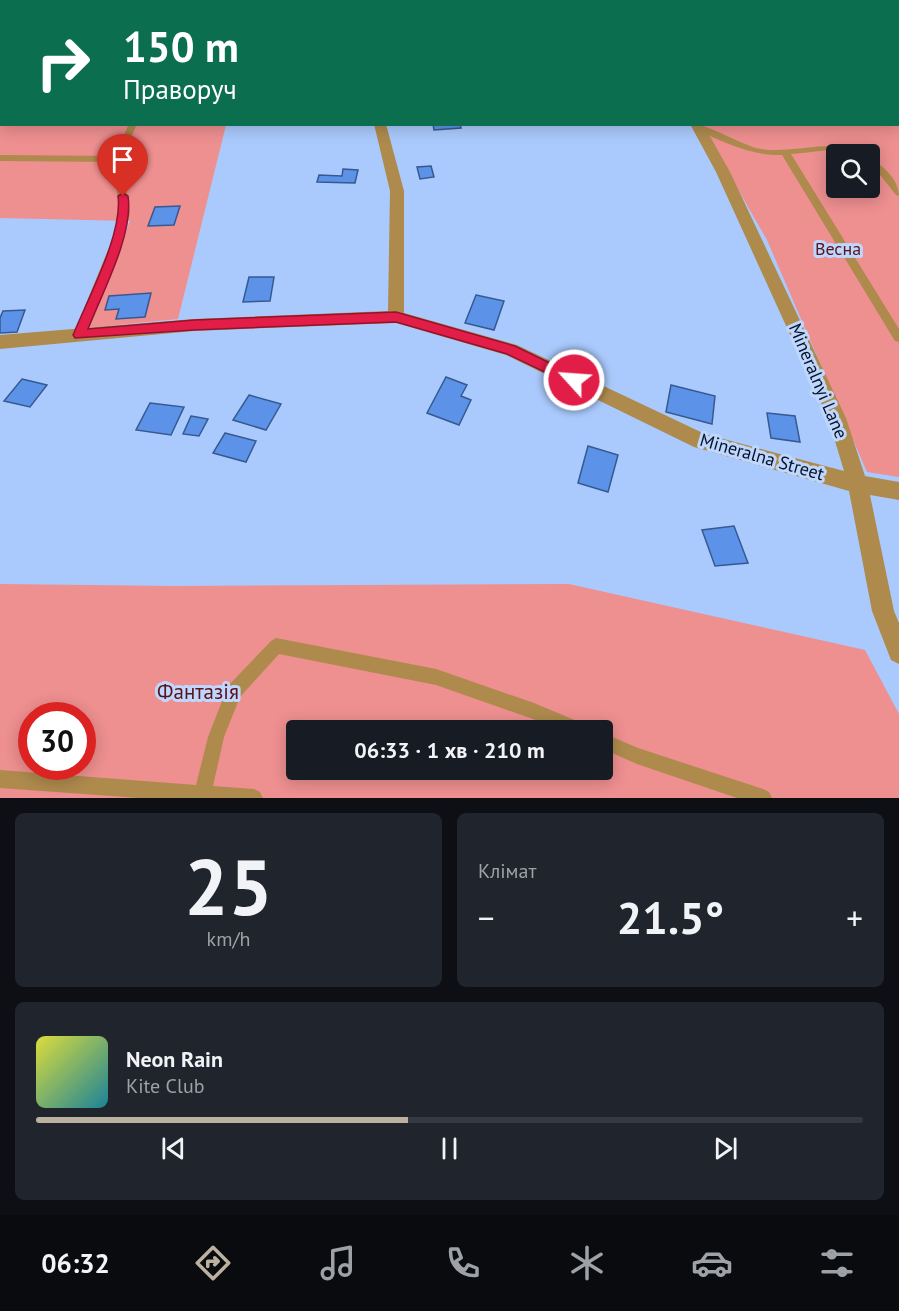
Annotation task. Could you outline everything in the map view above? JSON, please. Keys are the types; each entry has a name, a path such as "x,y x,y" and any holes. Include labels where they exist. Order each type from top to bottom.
{"street":[{"path":"381,126 397,191 396,317"},
{"name":"Mineralnyi Lane","path":"697,126 723,172 837,418 858,484 883,611 899,651"},
{"name":"Mineralna Street","path":"0,342 194,325 396,317 511,350 701,441 858,484 899,491"}],"lane":[{"path":"80,335 120,234 125,212 117,159 132,126"},
{"path":"697,126 760,152 785,153 826,149"},
{"path":"785,153 899,338"},
{"path":"0,158 117,159"},
{"path":"880,169 899,194"},
{"path":"204,794 216,737 234,692 276,646 436,677 555,720"},
{"path":"613,745 638,756 763,798"},
{"path":"0,779 254,798"}],"green space":[{"path":"0,126 226,126 178,319 86,328 130,221 0,218"},
{"name":"Весна","path":"702,126 899,126 899,477 867,472 767,240"},
{"name":"Фантазія","path":"0,584 175,586 569,584 865,650 899,714 899,798 0,798"}],"building":[{"path":"433,126 460,126 461,128 434,130"},
{"path":"431,166 434,177 420,179 417,167"},
{"path":"343,169 358,170 355,183 317,182 319,175 342,176"},
{"path":"180,206 174,225 148,226 155,207"},
{"path":"249,277 274,277 270,301 243,302"},
{"path":"151,293 145,317 116,319 119,309 105,310 109,296"},
{"path":"476,295 504,301 494,330 465,323"},
{"path":"25,310 17,332 0,333 0,318 3,311"},
{"path":"446,377 467,385 461,396 471,400 459,425 427,413"},
{"path":"22,379 47,385 30,407 4,401"},
{"path":"671,385 715,396 712,424 666,412"},
{"path":"249,395 281,404 266,430 233,420"},
{"path":"150,403 184,407 171,435 136,430"},
{"path":"767,413 795,416 800,442 771,438"},
{"path":"191,416 208,419 199,436 183,434"},
{"path":"225,433 256,441 246,462 213,453"},
{"path":"588,446 618,455 608,492 578,483"},
{"path":"734,526 748,563 715,566 702,530"}],"route":[{"path":"123,196 125,212 120,234 80,335 194,325 396,317 511,350 574,380"}]}
